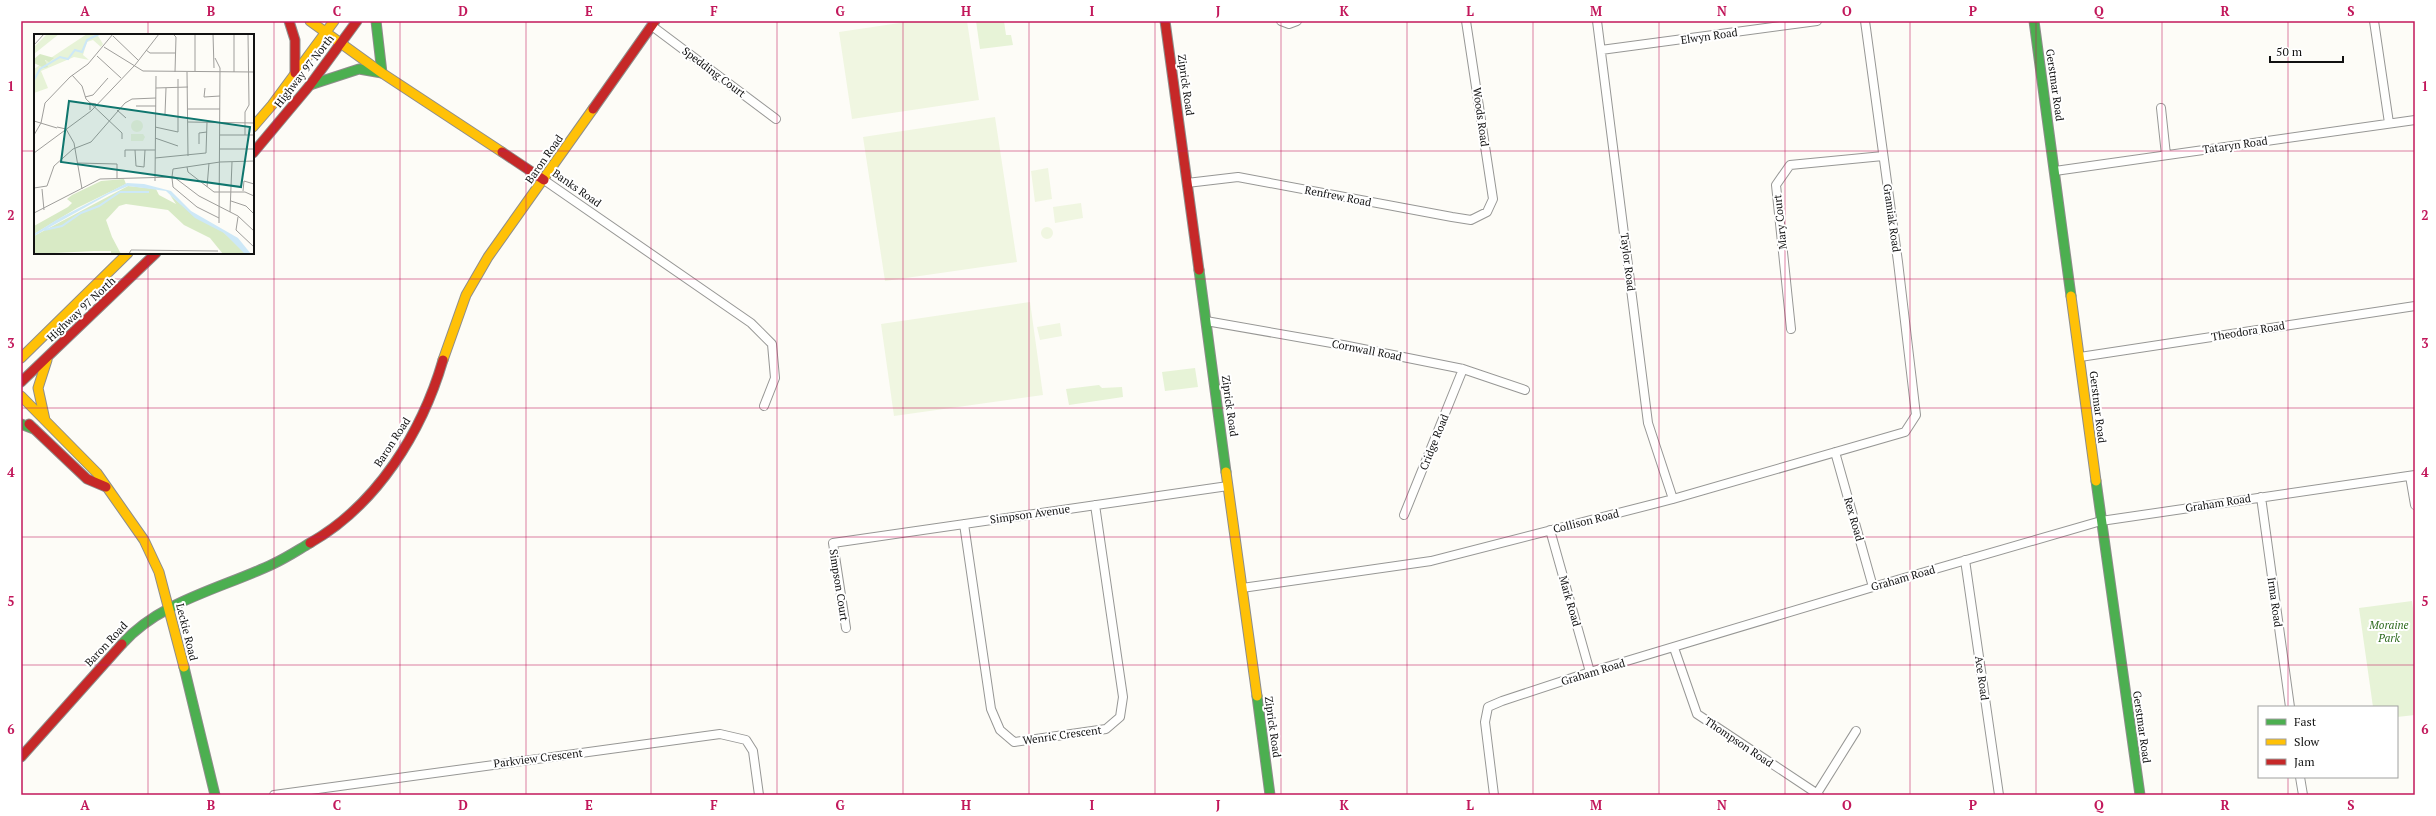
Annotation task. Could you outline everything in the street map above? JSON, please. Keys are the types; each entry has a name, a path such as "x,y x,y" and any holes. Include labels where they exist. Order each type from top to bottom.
{"main road":[{"path":"288,21 295,40 295,73"},
{"name":"Banks Road","path":"310,21 382,73 544,180"},
{"name":"Highway 97 North","path":"254,126 272,105 334,21"},
{"name":"Highway 97 North","path":"254,152 310,85 357,21"},
{"path":"310,85 359,69 382,73 377,46 376,21"},
{"name":"Ziprick Road","path":"1165,21 1270,795"},
{"name":"Gerstmar Road","path":"2034,21 2101,521 2140,795"},
{"name":"Baron Road","path":"21,757 133,631 169,608 274,564 321,537 360,505 392,467 417,428 437,382 450,337 466,295 488,257 654,23"},
{"name":"Highway 97 North","path":"21,358 127,254"},
{"name":"Highway 97 North","path":"21,382 155,254"},
{"path":"21,345 40,340"},
{"path":"45,420 38,388 48,356"},
{"name":"Leckie Road","path":"21,396 97,473 144,540 159,572 215,795"},
{"path":"21,417 87,479 106,487"},
{"path":"21,424 34,429"}],"street":[{"path":"1281,21 1288,24 1297,21"},
{"name":"Woods Road","path":"1466,21 1493,199 1487,212"},
{"name":"Taylor Road","path":"1597,21 1648,423 1673,499"},
{"name":"Elwyn Road","path":"1601,50 1817,21"},
{"name":"Gramiak Road","path":"1865,21 1898,262 1916,415"},
{"path":"2374,21 2389,123"},
{"name":"Spedding Court","path":"654,23 776,119"},
{"path":"2160,108 2166,155"},
{"name":"Tataryn Road","path":"2055,171 2415,120"},
{"name":"Mary Court","path":"1791,329 1776,185 1790,165 1883,156"},
{"name":"Renfrew Road","path":"1187,183 1238,177 1471,220 1487,212"},
{"name":"Banks Road","path":"544,180 751,323 772,344 775,378 764,406"},
{"name":"Theodora Road","path":"2080,357 2415,306"},
{"name":"Cornwall Road","path":"1206,321 1343,345 1463,369 1525,390"},
{"name":"Cridge Road","path":"1404,515 1463,369"},
{"name":"Collison Road","path":"1242,588 1431,561 1673,499 1905,432 1916,415"},
{"name":"Rex Road","path":"1835,452 1873,587"},
{"path":"2412,476 2415,505"},
{"name":"Graham Road","path":"1494,795 1485,722 1488,707 1590,672 1873,587 2101,521 2412,476"},
{"name":"Simpson Avenue","path":"832,543 1228,486"},
{"name":"Irma Road","path":"2261,497 2290,706"},
{"name":"Wenric Crescent","path":"964,524 991,709 1000,730 1014,742 1106,729 1120,717 1123,697 1095,505"},
{"name":"Mark Road","path":"1550,530 1590,672"},
{"name":"Simpson Court","path":"832,543 846,628"},
{"name":"Ace Road","path":"1966,560 1999,795"},
{"name":"Thompson Road","path":"1674,648 1697,714 1817,794"},
{"path":"1817,794 1856,731"},
{"name":"Parkview Crescent","path":"274,795 720,734 746,740 753,751 759,795"},
{"path":"2300,778 2303,795"}],"green space":[{"path":"913,21 967,21 979,100 852,119 839,32"},
{"path":"976,21 1004,21 1006,35 1011,35 1013,45 980,49"},
{"path":"995,117 1017,262 885,281 863,137"},
{"path":"1048,168 1052,199 1035,202 1031,171"},
{"path":"1081,203 1083,218 1055,223 1053,207"},
{"path":"1045,227 1049,227 1053,233 1049,239 1045,239 1041,235 1041,231"},
{"path":"1030,302 1043,395 894,416 881,324"},
{"path":"1060,323 1062,336 1040,340 1037,327"},
{"path":"1195,368 1198,387 1165,391 1162,372"},
{"path":"1099,385 1102,388 1122,387 1123,397 1069,405 1066,389"},
{"name":"Moraine Park","path":"2412,601 2415,623 2415,715 2398,717 2398,706 2373,706 2359,608"}],"traffic: fast":[{"path":"310,85 359,69 382,73 376,21"},
{"path":"2034,21 2071,296"},
{"path":"1199,270 1226,472"},
{"path":"21,424 34,429"},
{"path":"2096,481 2140,795"},
{"path":"122,644 137,629 173,606 254,573 287,557 310,543"},
{"path":"184,667 215,795"},
{"path":"1257,696 1270,795"}],"traffic: slow":[{"path":"310,21 382,73 502,152"},
{"path":"254,126 272,105 334,21"},
{"path":"443,360 466,295 488,257 593,109"},
{"path":"21,358 127,254"},
{"path":"2071,296 2096,481"},
{"path":"45,420 38,388 47,360"},
{"path":"21,396 97,473 144,540 159,572 184,667"},
{"path":"1226,472 1257,696"}],"traffic: jam":[{"path":"289,21 295,40 295,73"},
{"path":"254,152 310,85 357,21"},
{"path":"593,109 655,21"},
{"path":"1165,21 1199,270"},
{"path":"502,152 544,180"},
{"path":"21,382 155,254"},
{"path":"310,543 334,527 356,508 376,487 394,464 423,414 443,360"},
{"path":"29,424 87,479 106,487"},
{"path":"21,757 122,644"}]}
